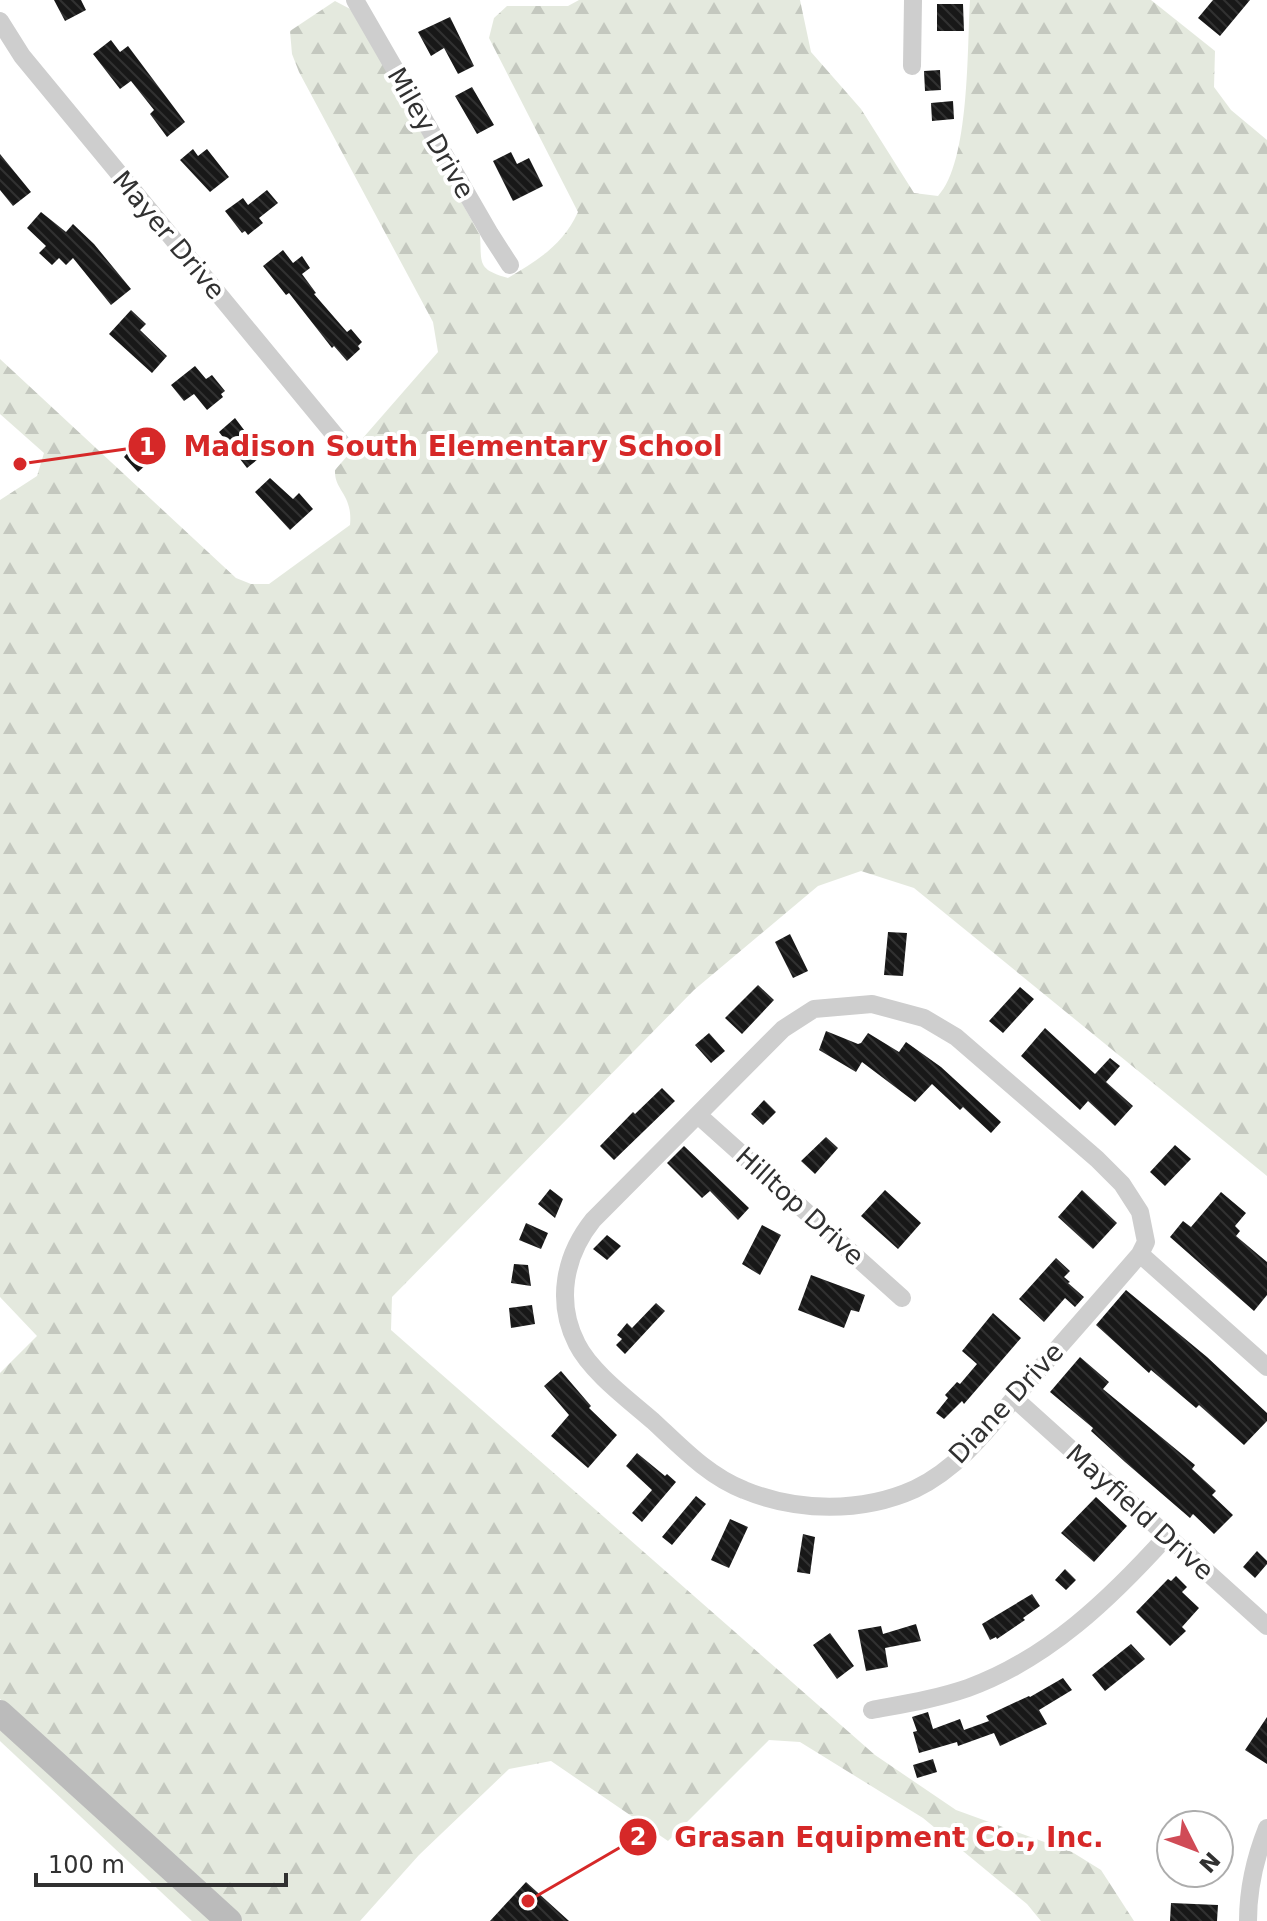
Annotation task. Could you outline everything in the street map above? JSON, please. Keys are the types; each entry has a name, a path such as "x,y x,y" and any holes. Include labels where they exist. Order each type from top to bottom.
{"main road":[{"path":"0,1713 229,1921"}],"street":[{"name":"Miley Drive","path":"355,0 510,265"},
{"path":"912,66 913,0"},
{"name":"Mayer Drive","path":"0,21 22,56 343,445"},
{"name":"Diane Drive","path":"872,1004 907,1012 932,1022 956,1037 1111,1172 1140,1212 1146,1242 1140,1254 1014,1398 953,1463 917,1488 880,1501 831,1506 787,1502 743,1490 700,1465 588,1359 574,1338 565,1297 568,1263 583,1233 698,1115 783,1029 814,1009 872,1004"},
{"name":"Hilltop Drive","path":"698,1115 902,1298"},
{"path":"1140,1254 1267,1367"},
{"name":"Mayfield Drive","path":"1014,1398 1267,1626"},
{"path":"872,1710 942,1695 990,1679 1013,1667 1097,1609 1167,1536"},
{"path":"1248,1921 1252,1879 1267,1828"}],"green space":[{"path":"579,0 800,0 811,52 861,109 914,193 938,196 956,158 965,103 970,0 1151,0 1215,51 1214,87 1231,110 1267,140 1267,1176 914,888 861,871 818,886 694,990 392,1297 391,1330 875,1755 956,1810 1072,1852 1101,1870 1134,1921 1041,1921 1027,1904 923,1818 800,1742 769,1740 668,1841 551,1761 509,1769 419,1855 360,1921 243,1921 0,1699 0,1373 37,1336 0,1297 0,500 37,476 44,453 0,414 0,359 236,578 251,584 269,584 350,525 349,506 337,483 335,470 438,352 433,322 299,72 292,54 290,31 335,1 354,11 480,235 483,264 490,271 508,278 557,243 578,212 489,38 494,18 507,6 568,6"},
{"path":"0,1724 216,1921 192,1921 0,1741"}],"building":[{"path":"54,0 81,0 86,10 65,21"},
{"path":"1213,0 1250,0 1220,36 1198,18"},
{"path":"937,4 963,4 964,31 937,31"},
{"path":"450,17 474,66 458,74 444,48 431,56 418,32"},
{"path":"111,40 120,52 128,46 185,122 167,137 150,114 154,110 131,81 120,89 93,54"},
{"path":"940,70 941,90 925,91 924,71"},
{"path":"472,87 494,125 477,134 455,96"},
{"path":"953,101 954,119 932,121 931,103"},
{"path":"193,149 198,156 207,149 229,177 210,192 180,160"},
{"path":"511,152 517,164 529,158 543,186 513,201 493,161"},
{"path":"0,154 31,192 13,206 0,190"},
{"path":"267,190 278,203 259,218 263,223 248,235 245,231 242,233 225,211 243,198 248,205"},
{"path":"41,212 66,232 73,224 131,289 111,305 73,258 66,265 59,258 52,265 39,253 46,246 27,228"},
{"path":"283,250 293,263 302,256 310,268 302,274 314,294 347,332 351,329 362,342 358,346 360,349 347,361 334,346 332,348 289,293 286,295 263,266"},
{"path":"131,310 146,324 140,330 167,356 152,373 109,334"},
{"path":"195,366 206,379 212,375 225,391 221,394 223,397 207,410 194,394 184,401 171,385"},
{"path":"235,418 263,455 247,468 219,432"},
{"path":"132,448 148,463 138,472 124,457"},
{"path":"270,478 293,499 299,493 313,509 290,530 255,492"},
{"path":"888,932 907,933 903,976 884,975"},
{"path":"790,934 808,971 793,978 775,942"},
{"path":"758,985 774,1000 742,1034 725,1018"},
{"path":"1020,987 1034,999 1003,1033 989,1021"},
{"path":"1045,1028 1095,1074 1110,1058 1120,1066 1106,1082 1133,1106 1115,1126 1088,1101 1080,1110 1021,1056"},
{"path":"826,1031 858,1044 868,1033 899,1052 906,1042 941,1067 1001,1122 991,1133 932,1084 915,1102 862,1062 856,1072 819,1050"},
{"path":"709,1033 725,1051 711,1063 695,1045"},
{"path":"662,1088 675,1101 614,1160 600,1146"},
{"path":"764,1100 776,1112 763,1125 751,1114"},
{"path":"826,1137 838,1148 815,1174 801,1161"},
{"path":"1175,1145 1191,1159 1165,1186 1150,1172"},
{"path":"684,1146 749,1208 738,1220 710,1191 702,1198 667,1163"},
{"path":"550,1189 563,1199 555,1218 538,1204"},
{"path":"885,1190 921,1223 898,1249 861,1216"},
{"path":"1082,1190 1117,1223 1093,1249 1058,1217"},
{"path":"1221,1192 1246,1213 1235,1226 1240,1231 1236,1236 1267,1262 1267,1295 1254,1311 1170,1237 1183,1221 1191,1227"},
{"path":"526,1223 548,1233 541,1249 519,1240"},
{"path":"762,1225 781,1235 760,1275 742,1264"},
{"path":"607,1235 621,1246 607,1260 593,1249"},
{"path":"1056,1258 1070,1271 1064,1277 1068,1283 1084,1297 1075,1307 1065,1298 1044,1322 1019,1299"},
{"path":"514,1264 528,1265 531,1286 511,1283"},
{"path":"811,1275 865,1295 859,1312 851,1310 844,1328 798,1310"},
{"path":"1126,1290 1207,1357 1267,1413 1267,1421 1244,1445 1199,1405 1196,1408 1151,1370 1149,1373 1096,1325"},
{"path":"656,1303 665,1311 625,1354 616,1345 622,1339 617,1335 627,1323 632,1328"},
{"path":"532,1305 535,1324 511,1328 509,1308"},
{"path":"993,1313 1021,1338 964,1404 962,1401 944,1419 936,1413 948,1398 945,1395 957,1382 960,1384 977,1364 962,1351"},
{"path":"1080,1357 1109,1382 1103,1389 1195,1465 1192,1469 1216,1491 1212,1495 1233,1515 1214,1534 1193,1514 1190,1518 1125,1462 1091,1431 1093,1428 1050,1392"},
{"path":"561,1371 591,1406 589,1408 617,1435 588,1468 551,1436 569,1415 544,1386"},
{"path":"637,1453 676,1482 642,1522 632,1513 652,1490 626,1466"},
{"path":"696,1496 706,1504 672,1545 662,1537"},
{"path":"1096,1497 1127,1526 1094,1562 1061,1533"},
{"path":"730,1519 748,1527 729,1568 711,1560"},
{"path":"803,1534 815,1537 810,1574 797,1572"},
{"path":"1257,1551 1267,1564 1255,1578 1243,1567"},
{"path":"1065,1569 1076,1580 1066,1590 1055,1580"},
{"path":"1176,1576 1187,1587 1182,1592 1199,1608 1182,1627 1186,1631 1170,1646 1136,1612 1168,1579 1171,1581"},
{"path":"1032,1594 1040,1606 1023,1618 1025,1620 997,1639 990,1640 982,1624"},
{"path":"916,1624 921,1641 885,1648 888,1667 866,1671 858,1630 881,1626 883,1634"},
{"path":"830,1633 854,1666 837,1679 813,1645"},
{"path":"1131,1644 1145,1659 1105,1691 1092,1675"},
{"path":"1063,1678 1072,1690 1039,1710 1047,1724 1000,1746 994,1733 958,1746 957,1742 919,1753 912,1717 928,1712 933,1729 960,1719 964,1730 989,1721 986,1716 1030,1697"},
{"path":"1267,1717 1267,1764 1245,1750"},
{"path":"933,1759 937,1772 917,1778 913,1765"},
{"path":"526,1882 569,1921 490,1921"},
{"path":"1171,1903 1218,1905 1217,1921 1170,1921"}],"place":[{"name":"Madison South Elementary School","path":"20,464"},
{"name":"Grasan Equipment Co., Inc.","path":"528,1901"}]}
